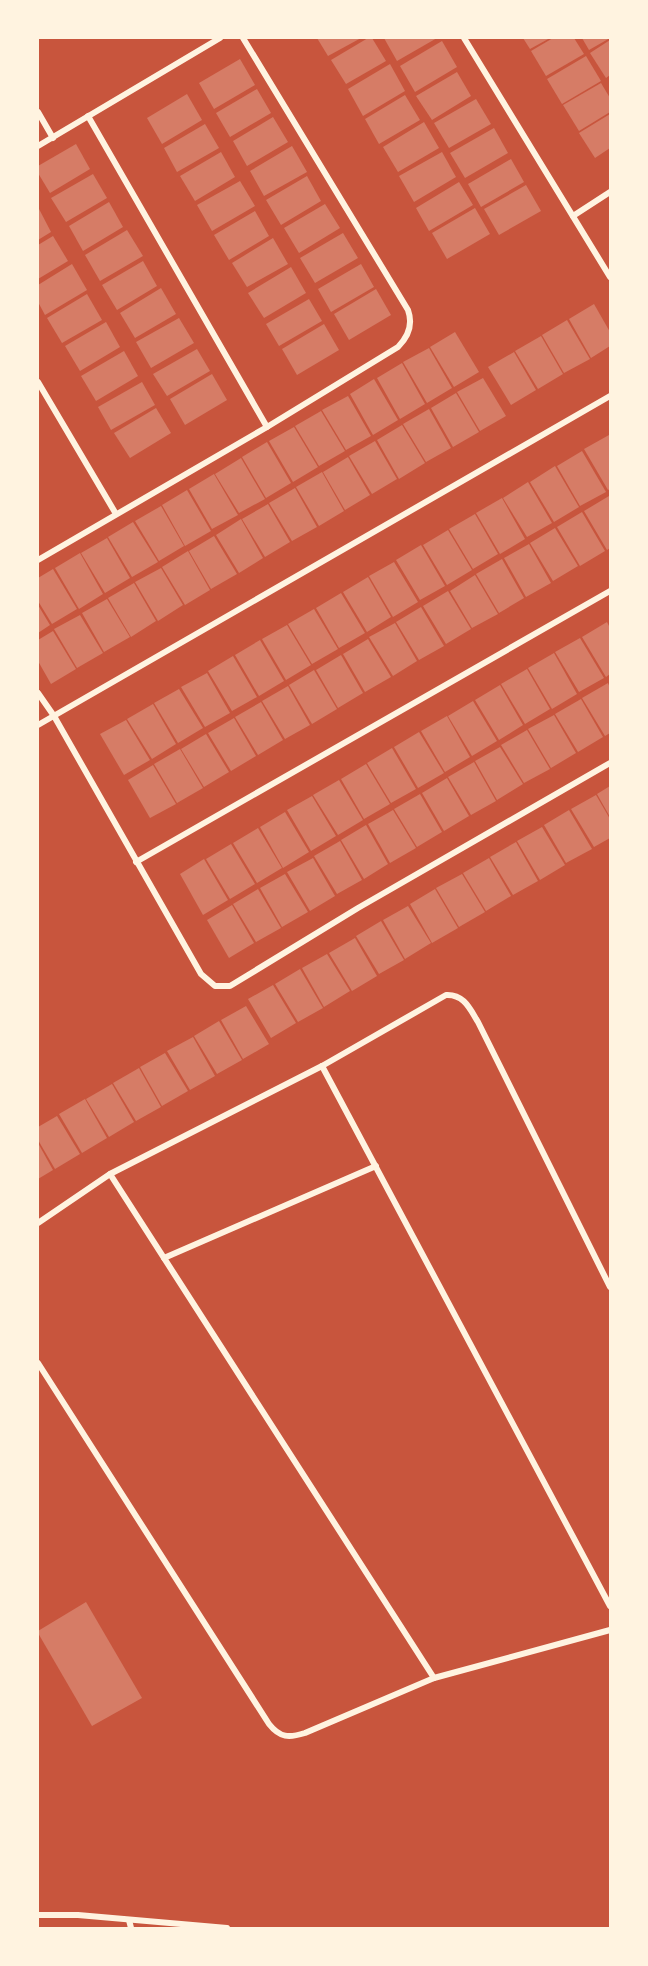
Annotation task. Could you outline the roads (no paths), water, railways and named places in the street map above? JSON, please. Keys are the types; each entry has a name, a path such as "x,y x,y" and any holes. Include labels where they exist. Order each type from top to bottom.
{"street":[{"path":"38,146 220,38"},
{"path":"38,560 267,427 398,346 405,340 411,326 408,310 243,38"},
{"path":"464,38 610,277"},
{"path":"38,112 52,138"},
{"path":"88,116 267,427"},
{"path":"573,216 610,192"},
{"path":"38,382 116,514"},
{"path":"38,725 610,396"},
{"path":"136,862 610,591"},
{"path":"38,693 54,716 201,974 215,986 230,986 358,908 610,763"},
{"path":"38,1223 110,1174 322,1066 446,995 453,994 461,998 478,1022 610,1287"},
{"path":"322,1066 610,1606"},
{"path":"164,1258 376,1166"},
{"path":"110,1174 434,1678"},
{"path":"38,1363 268,1724 276,1733 286,1738 305,1733 434,1678 610,1630"},
{"path":"38,1915 78,1915 227,1929"},
{"path":"129,1920 131,1929"}]}
